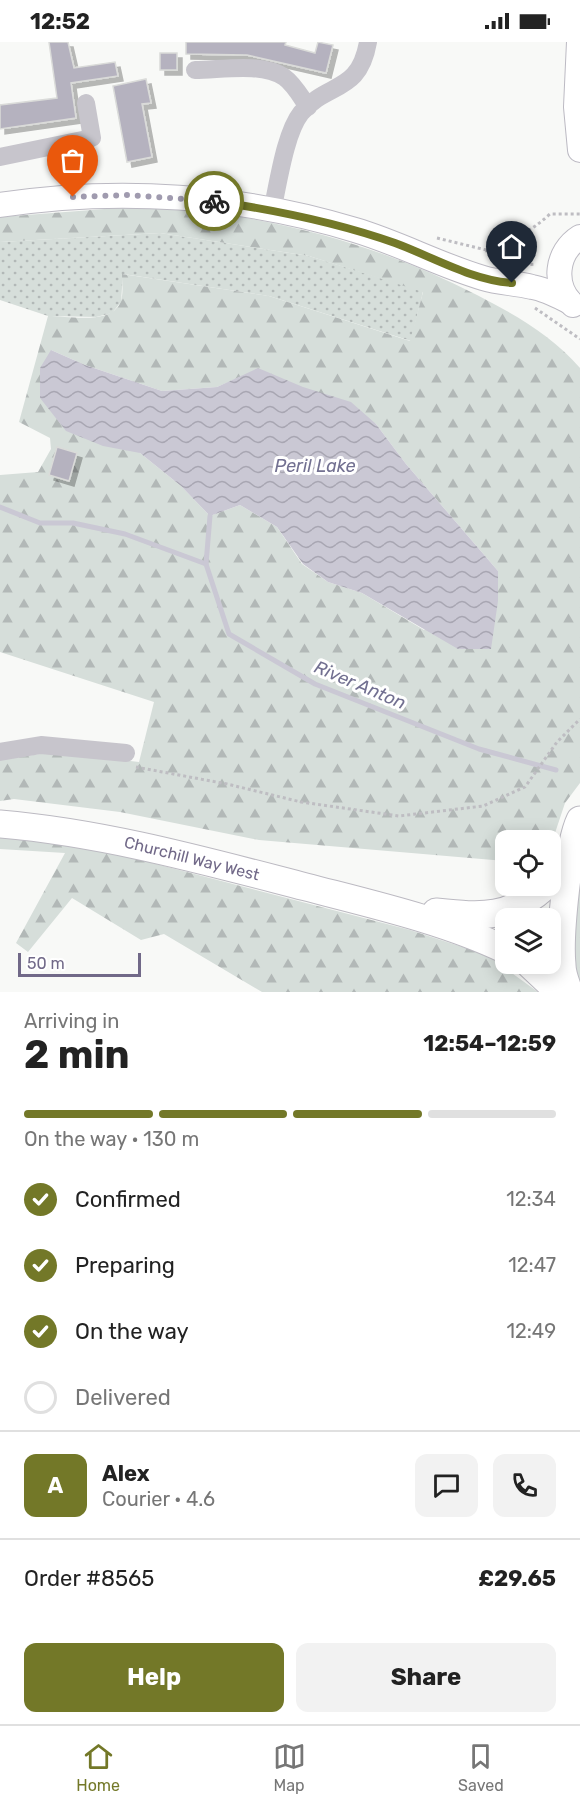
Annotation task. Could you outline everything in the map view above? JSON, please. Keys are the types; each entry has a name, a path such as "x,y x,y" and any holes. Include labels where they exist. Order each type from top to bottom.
{"main road":[{"path":"569,992 562,966 561,945 569,861 580,820"},
{"name":"Churchill Way West","path":"0,824 66,830 152,847 381,907 480,938 495,945"},
{"name":"Churchill Way West","path":"561,870 569,861"},
{"name":"Churchill Way West","path":"381,907 469,916 499,914 520,905 532,896"},
{"path":"540,974 559,992"}],"street":[{"path":"272,211 295,123 308,107 358,72 366,56 368,42"},
{"path":"579,42 576,106 580,150"},
{"path":"195,70 249,69 272,72 285,77 308,107"},
{"path":"0,156 92,138 86,103"},
{"path":"0,205 127,195 207,200 272,211 354,229 484,279 534,287 575,306"},
{"path":"512,283 538,271 574,239"},
{"path":"574,239 560,264 559,280 575,306"},
{"path":"0,752 41,745 129,760"}],"path":[{"path":"483,251 511,242 532,231 550,214 580,214"},
{"path":"129,760 301,802 399,816 483,806 525,787 557,742 580,719"}],"green space":[{"path":"144,206 273,223 356,245 437,276 519,318 569,356 580,368 580,783 565,803 556,830 495,830 495,860 259,840 120,812 14,799 0,801 0,760 53,752 139,762 154,702 0,652 0,475 38,472 51,449 50,438 19,422 48,316 88,318 98,317 115,310 121,300 122,274 269,296 410,341 423,292 309,256 160,233 0,242 0,217","holes":["51,350 85,365 162,391 217,387 258,369 376,424 406,464 498,571 424,630 362,593 328,582 302,564 277,527 240,505 210,516 181,486 140,453"]},
{"path":"160,233 309,256 423,291 411,341 269,296 123,274 121,302 112,313 96,317 48,316 0,300 0,242"},
{"path":"0,834 110,852 410,930 487,955 495,961 495,974 513,974 538,992 262,992 164,934 141,940 72,898 28,952 16,943 65,853 0,849"},
{"path":"580,852 580,992 572,959"}],"water":[{"name":"Peril Lake","path":"51,350 85,365 162,391 217,387 258,368 303,387 351,402 376,424 406,464 498,571 498,601 491,649 458,649 362,593 328,582 303,564 277,527 240,505 210,516 181,486 140,453 103,446 66,431 40,398 40,368"}],"building":[{"path":"49,42 68,42 74,68 115,62 118,76 71,83 76,118 0,129 0,105 57,98"},
{"path":"186,42 286,42 285,45 315,53 318,42 333,45 326,73 247,55 186,54"},
{"path":"160,53 177,53 177,70 160,70"},
{"path":"146,79 151,103 142,104 152,157 127,162 113,86"},
{"path":"57,447 77,453 69,481 49,475"}],"waterway":[{"name":"River Anton","path":"0,507 40,523 73,523 125,534 206,564"},
{"name":"River Anton","path":"210,516 206,564 229,634 315,684 479,749 556,770"}],"way so far":[{"path":"73,197 127,195 214,201"}],"route":[{"path":"214,201 304,217 354,229 484,279 512,283"}]}
